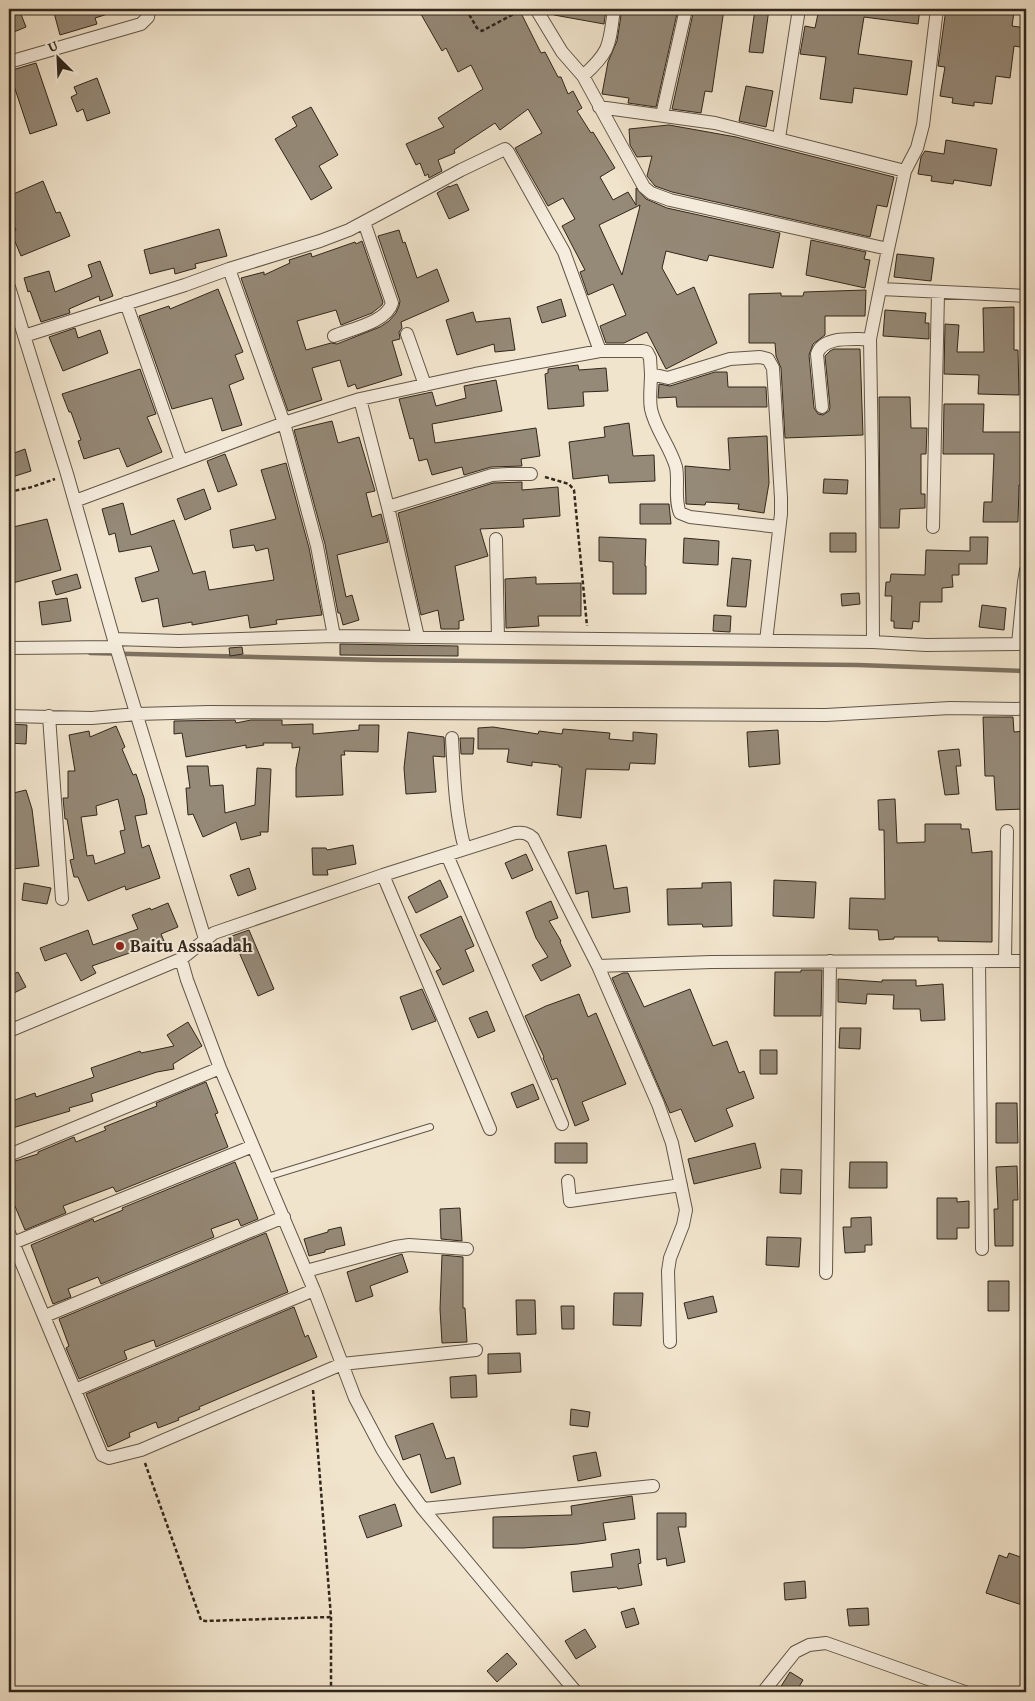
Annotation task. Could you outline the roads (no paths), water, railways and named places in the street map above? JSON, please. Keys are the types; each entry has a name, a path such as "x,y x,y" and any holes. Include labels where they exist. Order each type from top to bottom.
{"street":[{"path":"9,62 141,24 148,17 149,9"},
{"path":"536,9 562,52 583,76 644,187 651,193 670,200 888,249"},
{"path":"583,76 605,54 610,40 614,9"},
{"path":"662,115 686,9"},
{"path":"779,138 799,9"},
{"path":"873,642 870,339 906,171 917,148 922,125 938,9"},
{"path":"599,107 715,123 906,171"},
{"path":"24,336 320,241 364,222 460,170 499,151 506,150 564,252 600,351"},
{"path":"334,336 383,316 390,310 392,303 364,222"},
{"path":"229,269 284,423 317,546 334,636"},
{"path":"9,287 67,474 116,646 205,939"},
{"path":"881,289 1026,296"},
{"path":"933,527 938,293"},
{"path":"126,302 181,461"},
{"path":"407,334 425,384"},
{"path":"822,407 819,349 830,342 870,339"},
{"path":"75,501 284,423 360,399 425,384 600,351 647,352 650,358 651,410 672,454 676,467 677,507 680,513 690,517 779,527"},
{"path":"651,374 668,378 730,360 748,358 760,357 768,359 771,363 774,372 781,490 779,527 766,641"},
{"path":"360,399 388,507 418,637"},
{"path":"388,507 492,476 531,474"},
{"path":"496,539 498,638"},
{"path":"9,648 116,646 179,641 334,636 873,642 926,645 1022,644 1026,570"},
{"path":"9,716 92,718 135,709 826,715 950,708 1026,709"},
{"path":"49,716 62,900"},
{"path":"452,738 456,802 460,833 465,849"},
{"path":"1006,962 1008,831"},
{"path":"9,1031 181,959 214,933 383,875 523,832 533,838 598,966 663,1116 672,1143 686,1210 685,1218 670,1258 668,1271 670,1342"},
{"path":"447,855 562,1124"},
{"path":"383,875 490,1129"},
{"path":"181,959 220,1068 314,1290 355,1398 382,1449 400,1479 576,1692"},
{"path":"826,1273 830,961"},
{"path":"978,961 982,1249"},
{"path":"598,966 711,962 1026,961"},
{"path":"9,1155 220,1068"},
{"path":"253,1146 11,1238 102,1454 105,1457 109,1458 140,1450 342,1364 476,1350"},
{"path":"568,1181 570,1201 681,1185"},
{"path":"45,1316 284,1217"},
{"path":"306,1271 395,1247 467,1249"},
{"path":"76,1390 314,1290"},
{"path":"424,1509 653,1486"},
{"path":"763,1692 795,1652 809,1645 826,1643 965,1692"}],"lane":[{"path":"267,1177 430,1127"}],"waterway":[{"path":"90,653 380,660 858,665 1026,671"}],"place":[{"name":"Baitu Assaadah","path":"120,946"}]}
